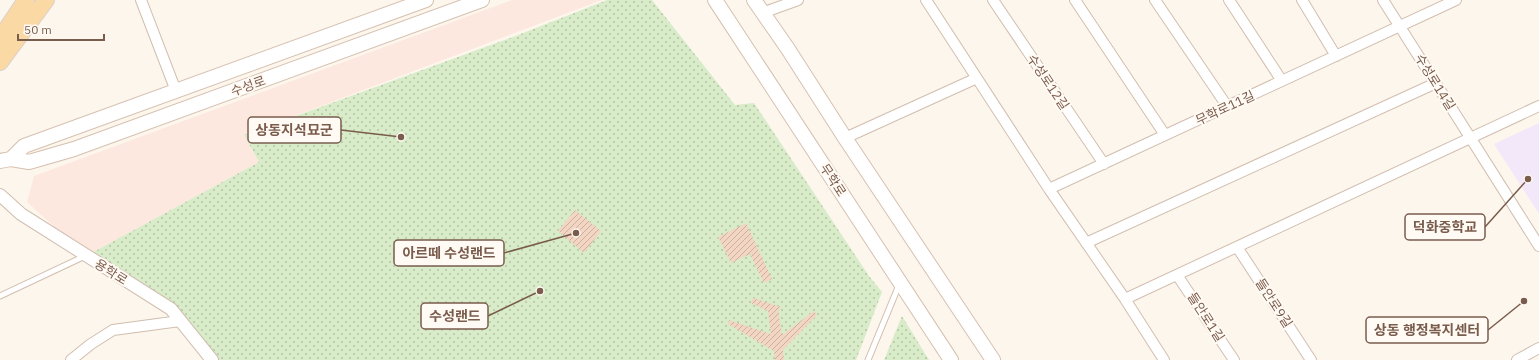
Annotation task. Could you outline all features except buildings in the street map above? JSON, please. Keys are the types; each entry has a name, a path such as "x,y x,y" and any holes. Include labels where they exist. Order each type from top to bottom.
{"main road":[{"path":"0,39 26,0"},
{"path":"0,62 46,0"},
{"name":"수성로","path":"6,160 24,146 426,0"},
{"name":"수성로","path":"6,160 29,162 74,149 482,0"},
{"name":"무학로","path":"715,0 951,360"},
{"path":"754,0 788,49 845,138 993,360"}],"street":[{"path":"141,0 176,91"},
{"path":"762,13 798,0"},
{"path":"926,0 1049,189 1125,299 1164,360"},
{"name":"수성로12길","path":"993,0 1104,164"},
{"path":"1075,0 1166,135"},
{"path":"1155,0 1227,106"},
{"path":"1229,0 1282,81"},
{"path":"1302,0 1336,56"},
{"name":"수성로14길","path":"1384,0 1539,246"},
{"path":"1400,26 1456,0"},
{"name":"무학로11길","path":"1049,189 1400,26"},
{"path":"845,138 977,78"},
{"path":"1086,243 1436,82"},
{"path":"1125,299 1539,106"},
{"name":"용학로","path":"0,195 21,214 171,309 212,360"},
{"name":"들안로9길","path":"1237,247 1311,360"},
{"name":"들안로1길","path":"1177,275 1234,360"},
{"path":"71,360 91,344 113,330 180,321"},
{"path":"1517,360 1539,348"}],"lane":[{"path":"0,296 86,256"},
{"path":"868,360 900,282"}],"shaded area":[{"path":"512,0 602,0 244,135 259,162 86,256 27,202 34,176"},
{"path":"1539,123 1539,214 1494,144"}],"green space":[{"path":"607,0 652,0 735,105 754,103 869,276 882,292 856,360 212,360 183,324 86,256 259,162 244,135 513,37"},
{"path":"902,316 929,360 884,360"}],"place":[{"name":"상동지석묘군","path":"401,137"},
{"name":"덕화중학교","path":"1528,179"},
{"name":"아르떼 수성랜드","path":"576,233"},
{"name":"수성랜드","path":"540,291"},
{"name":"상동 행정복지센터","path":"1524,301"}]}
